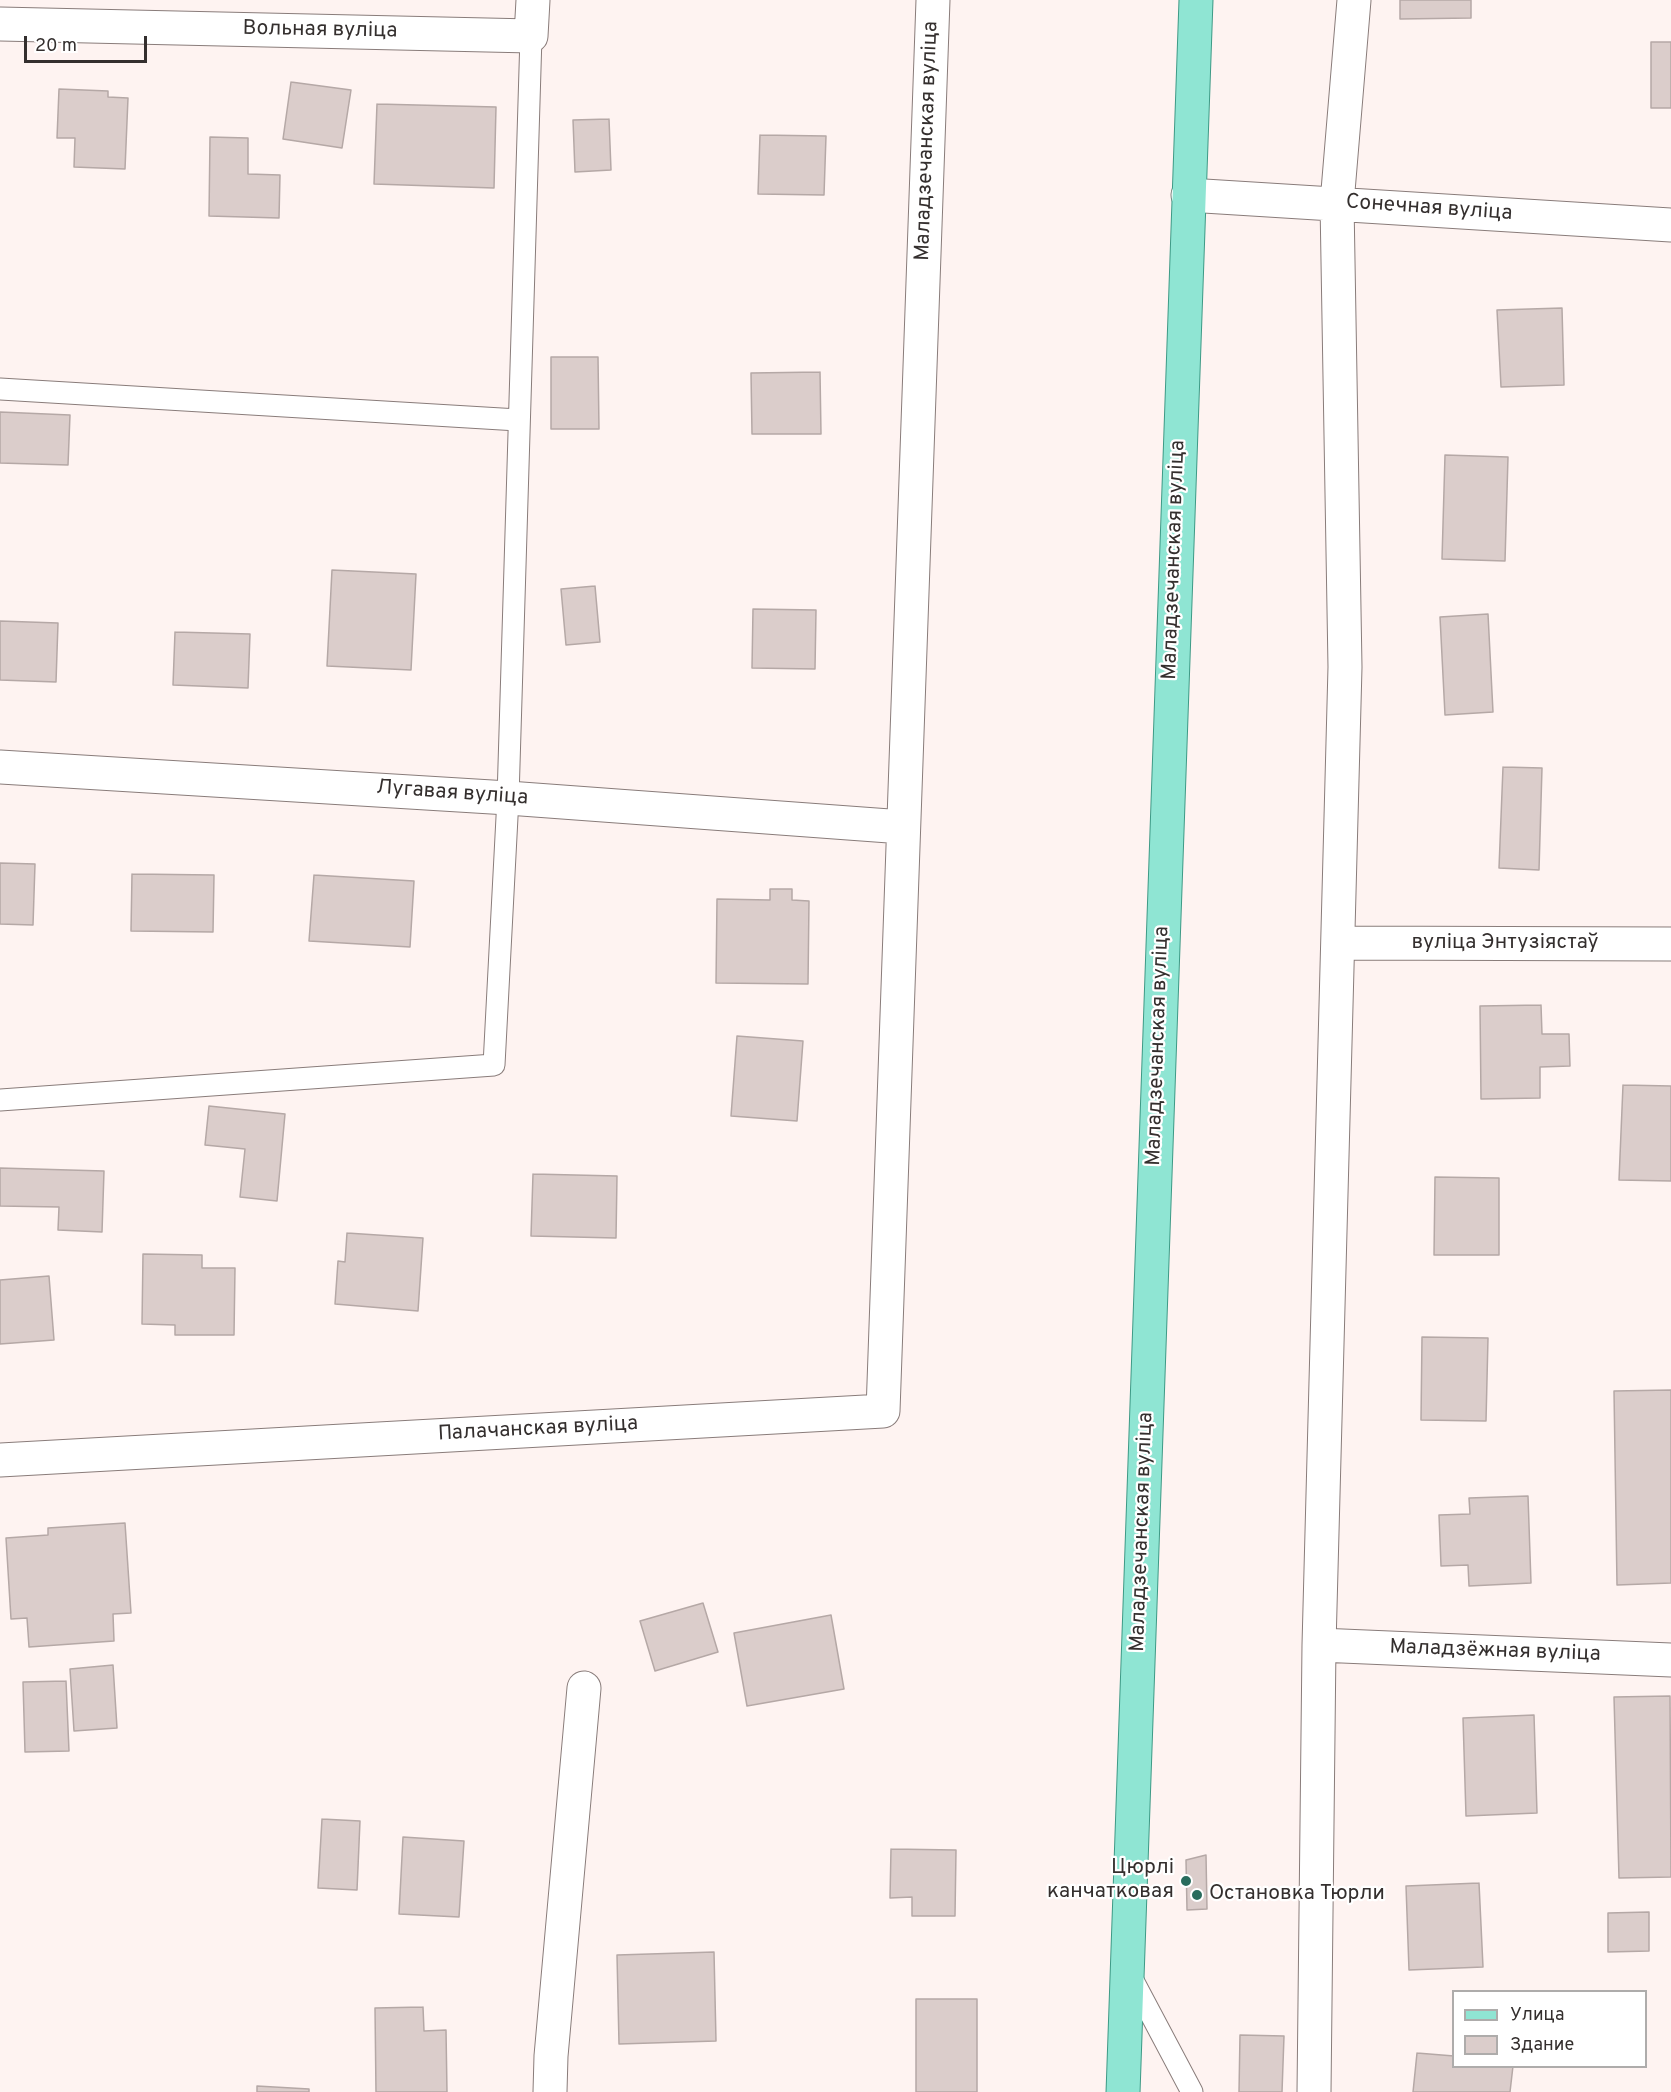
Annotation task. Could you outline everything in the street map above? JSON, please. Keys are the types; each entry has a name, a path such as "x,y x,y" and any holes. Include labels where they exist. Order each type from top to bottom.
{"main road":[{"name":"Маладзечанская вуліца","path":"1123,2092 1196,0"}],"street":[{"path":"531,36 533,0"},
{"name":"Маладзечанская вуліца","path":"890,1217 933,0"},
{"path":"1314,2092 1319,1645 1346,667 1337,203 1354,0"},
{"name":"Вольная вуліца","path":"0,24 531,36"},
{"name":"Сонечная вуліца","path":"1188,195 1671,225"},
{"name":"Лугавая вуліца","path":"0,767 508,798 903,827"},
{"name":"вуліца Энтузіястаў","path":"1338,943 1671,944"},
{"name":"Палачанская вуліца","path":"0,1460 883,1411 890,1217"},
{"name":"Маладзёжная вуліца","path":"1319,1645 1671,1660"},
{"path":"550,2092 551,2056 584,1688"}],"lane":[{"path":"0,1100 494,1065 508,798 531,36"},
{"path":"0,389 518,420"},
{"path":"1128,1972 1192,2092"}],"building":[{"path":"1400,0 1471,0 1471,18 1400,19"},
{"path":"1651,42 1671,42 1671,108 1651,108"},
{"path":"291,82 351,90 342,148 283,139"},
{"path":"59,89 108,91 108,97 128,98 125,169 74,167 75,138 57,138"},
{"path":"377,104 496,107 494,188 374,184"},
{"path":"609,119 611,170 575,172 573,120"},
{"path":"760,135 826,136 824,195 758,194"},
{"path":"210,137 248,138 248,174 280,175 279,218 209,216"},
{"path":"1562,308 1564,385 1501,387 1497,310"},
{"path":"551,357 598,357 599,429 551,429"},
{"path":"820,372 821,434 752,434 751,373"},
{"path":"0,412 70,415 68,465 0,463"},
{"path":"1445,455 1508,457 1505,561 1442,559"},
{"path":"332,570 416,574 411,670 327,666"},
{"path":"595,586 600,642 566,645 561,589"},
{"path":"753,609 816,610 815,669 752,668"},
{"path":"1488,614 1493,712 1445,715 1440,617"},
{"path":"0,621 58,623 56,682 0,680"},
{"path":"175,632 250,634 248,688 173,685"},
{"path":"1503,767 1542,768 1539,870 1499,868"},
{"path":"0,863 35,864 33,925 0,924"},
{"path":"132,874 214,875 213,932 131,931"},
{"path":"314,875 414,881 410,947 309,941"},
{"path":"770,889 792,889 792,900 809,901 808,984 716,983 717,899 770,900"},
{"path":"1541,1005 1542,1034 1569,1034 1570,1066 1540,1067 1540,1098 1481,1099 1480,1006"},
{"path":"737,1036 803,1041 797,1121 731,1116"},
{"path":"1623,1085 1671,1086 1671,1181 1619,1180"},
{"path":"209,1106 285,1114 277,1201 240,1197 245,1149 205,1145"},
{"path":"0,1168 104,1171 102,1232 58,1230 59,1207 0,1206"},
{"path":"533,1174 617,1176 616,1238 531,1236"},
{"path":"1435,1177 1499,1178 1499,1255 1434,1255"},
{"path":"347,1233 423,1238 418,1311 335,1304 338,1261 345,1262"},
{"path":"143,1254 202,1255 202,1268 235,1268 234,1335 175,1335 175,1325 142,1324"},
{"path":"49,1276 54,1340 0,1344 0,1280"},
{"path":"1422,1337 1488,1338 1486,1421 1421,1420"},
{"path":"1671,1390 1671,1583 1617,1585 1614,1391"},
{"path":"1528,1496 1531,1583 1469,1586 1468,1565 1441,1566 1439,1515 1470,1514 1469,1498"},
{"path":"125,1523 131,1613 113,1614 114,1641 29,1647 27,1618 11,1619 6,1538 48,1535 48,1528"},
{"path":"703,1603 718,1652 655,1671 640,1621"},
{"path":"831,1615 844,1689 747,1706 734,1633"},
{"path":"113,1665 117,1728 74,1731 70,1669"},
{"path":"66,1681 69,1751 25,1752 23,1682"},
{"path":"1670,1696 1671,1877 1619,1878 1614,1697"},
{"path":"1534,1715 1537,1813 1466,1816 1463,1718"},
{"path":"322,1819 360,1821 357,1890 318,1888"},
{"path":"403,1837 464,1841 459,1917 399,1914"},
{"path":"891,1849 956,1850 955,1916 912,1916 912,1897 890,1898"},
{"name":"Остановка Тюрли","path":"1206,1855 1207,1909 1187,1910 1186,1860"},
{"path":"1479,1883 1483,1967 1409,1970 1406,1886"},
{"path":"1649,1912 1649,1951 1608,1952 1608,1913"},
{"path":"714,1952 716,2041 619,2044 617,1955"},
{"path":"916,1999 977,1999 977,2092 916,2092"},
{"path":"423,2007 424,2031 446,2030 447,2092 376,2092 375,2008"},
{"path":"1240,2035 1284,2036 1282,2092 1239,2092"},
{"path":"1417,2053 1452,2056 1452,2068 1513,2068 1510,2092 1413,2092"},
{"path":"257,2086 309,2089 309,2092 257,2092"}],"place":[{"name":"Цюрлі канчатковая","path":"1186,1881"},
{"name":"Остановка Тюрли","path":"1197,1895"}]}
